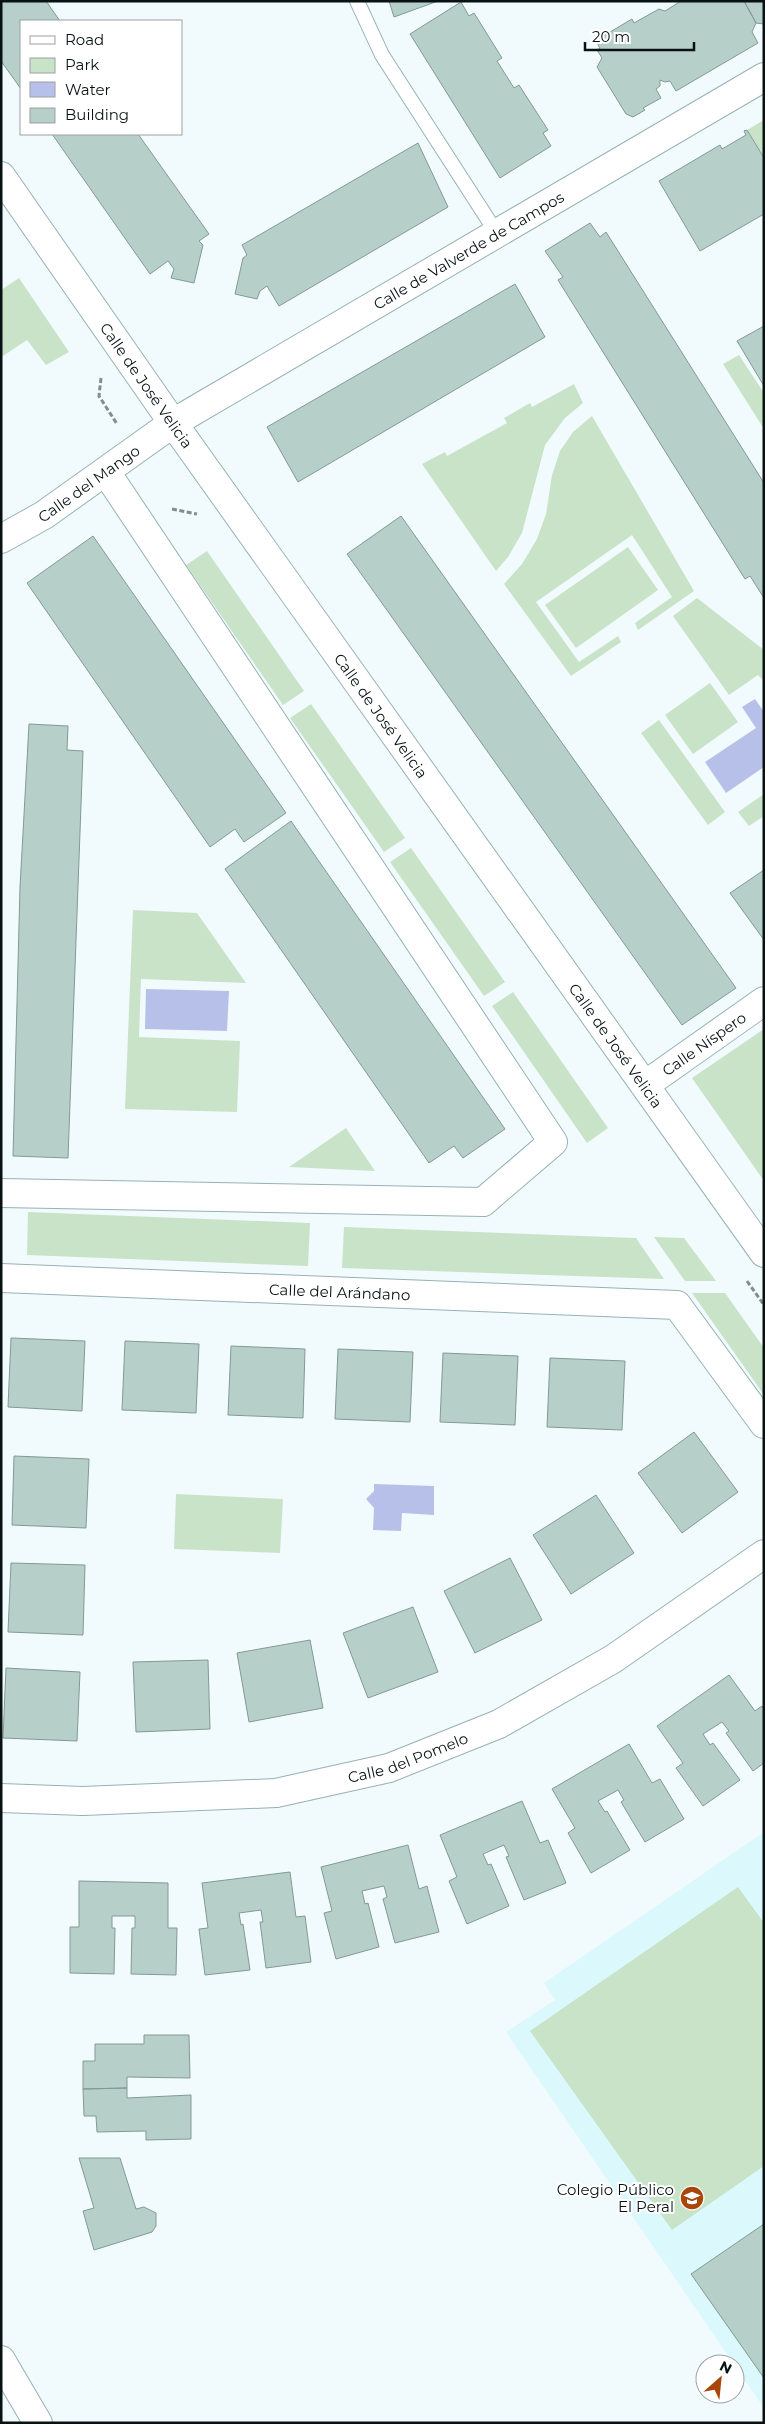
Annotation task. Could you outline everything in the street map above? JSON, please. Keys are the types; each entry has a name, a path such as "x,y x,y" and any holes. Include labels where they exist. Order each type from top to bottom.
{"street":[{"name":"Calle de Valverde de Campos","path":"173,423 496,232 764,77"},
{"name":"Calle de José Velicia","path":"1,176 173,423 764,1253"},
{"name":"Calle del Mango","path":"1,538 44,515 173,423"},
{"path":"1,1193 483,1202 553,1142 106,472"},
{"name":"Calle Níspero","path":"645,1085 764,1001"},
{"name":"Calle del Arándano","path":"1,1278 676,1305 764,1424"},
{"name":"Calle del Pomelo","path":"1,1798 83,1801 276,1793 388,1768 499,1724 614,1659 764,1554"},
{"path":"1,2360 33,2421"}],"lane":[{"path":"357,1 382,55 496,232"}],"shaded area":[{"name":"Colegio Público El Peral","path":"764,1832 764,2408 745,2380 745,2354 727,2354 506,2032 555,2000 544,1983"}],"green space":[{"path":"764,120 764,158 747,130"},
{"path":"19,278 69,352 46,365 27,340 3,356 1,352 1,290"},
{"path":"739,355 764,393 764,429 723,364"},
{"path":"574,384 583,403 565,418 545,445 522,533 508,557 496,571 422,464 445,452 447,456 507,423 504,418 530,403 532,407"},
{"path":"592,416 694,591 638,630 635,623 672,597 632,535 536,602 579,662 618,636 621,642 571,676 504,584 522,564 537,539 546,514 552,475 560,451 573,432"},
{"path":"628,547 658,590 576,648 545,605"},
{"path":"207,551 304,691 283,705 186,565"},
{"path":"697,598 764,650 764,681 758,675 729,695 673,616"},
{"path":"710,683 738,722 693,754 665,715"},
{"path":"311,704 405,838 384,852 290,718"},
{"path":"659,720 725,812 708,825 641,733"},
{"path":"764,794 764,816 749,826 738,812"},
{"path":"411,848 505,982 484,996 390,862"},
{"path":"133,910 197,913 246,983 141,979 139,1037 240,1041 237,1112 125,1109"},
{"path":"513,992 608,1128 587,1143 492,1006"},
{"path":"764,1029 764,1181 692,1078"},
{"path":"346,1128 375,1171 289,1167"},
{"path":"28,1212 310,1223 308,1266 27,1255"},
{"path":"344,1227 636,1238 664,1279 342,1268"},
{"path":"654,1237 684,1238 716,1281 685,1281"},
{"path":"692,1293 725,1293 764,1348 764,1395"},
{"path":"176,1494 283,1499 280,1553 174,1549"},
{"name":"Colegio Público El Peral","path":"738,1887 764,1923 764,2166 672,2230 530,2031"}],"water":[{"path":"755,699 764,712 764,767 726,793 705,762 756,728 742,707"},
{"path":"146,989 229,991 227,1031 145,1029"},
{"path":"374,1484 434,1486 434,1515 402,1513 401,1531 373,1530 374,1508 366,1499 374,1491"}],"building":[{"path":"1,1 46,1 59,20 20,20 20,88 1,61"},
{"path":"389,1 438,1 394,17"},
{"path":"681,1 744,1 756,23 752,32 758,43 676,91 670,81 660,80 660,86 656,89 661,98 643,108 645,110 633,117 626,114 597,67 602,58 597,50 600,48 598,45 600,38 632,19 634,23 659,9 665,11"},
{"path":"744,1 764,1 764,24 756,23"},
{"path":"461,2 469,16 474,13 502,58 497,61 514,88 519,85 548,130 543,133 551,146 500,178 410,34"},
{"path":"747,130 764,158 764,214 700,251 659,181 720,145 722,149 746,135 744,131"},
{"path":"53,135 139,135 209,234 199,241 203,245 194,283 171,278 174,269 168,261 150,274"},
{"path":"418,143 448,207 279,306 267,286 260,291 257,299 235,294 243,258 247,255 242,245"},
{"path":"590,223 600,237 606,232 764,483 764,598 750,576 745,579 558,280 563,277 545,251"},
{"path":"515,284 545,337 298,482 267,427"},
{"path":"764,326 764,386 737,341"},
{"path":"401,516 736,988 682,1025 347,554"},
{"path":"93,536 286,813 244,842 235,829 210,847 27,583"},
{"path":"29,724 68,726 67,750 83,751 68,1158 13,1156 20,887"},
{"path":"291,821 505,1129 463,1158 454,1146 429,1163 225,869"},
{"path":"764,870 764,940 730,893"},
{"path":"11,1338 85,1341 82,1411 8,1407"},
{"path":"125,1341 199,1344 196,1413 122,1410"},
{"path":"231,1346 305,1349 303,1418 228,1415"},
{"path":"338,1349 413,1352 410,1422 335,1419"},
{"path":"443,1353 518,1356 515,1425 440,1422"},
{"path":"550,1358 625,1361 622,1430 547,1427"},
{"path":"694,1432 738,1492 682,1533 638,1473"},
{"path":"14,1456 89,1459 86,1528 12,1525"},
{"path":"596,1495 634,1553 571,1594 533,1535"},
{"path":"510,1558 542,1620 475,1653 444,1591"},
{"path":"11,1563 85,1565 83,1635 8,1632"},
{"path":"413,1607 438,1672 368,1698 343,1633"},
{"path":"310,1640 323,1708 249,1722 237,1653"},
{"path":"208,1660 210,1729 136,1732 133,1662"},
{"path":"6,1668 80,1672 77,1741 3,1738"},
{"path":"729,1675 755,1711 762,1706 764,1709 764,1763 753,1771 726,1733 729,1731 722,1722 703,1734 710,1745 713,1743 740,1780 703,1806 676,1768 683,1763 657,1726"},
{"path":"629,1744 652,1783 660,1779 684,1819 645,1842 621,1802 624,1800 618,1790 598,1801 605,1812 607,1811 630,1850 591,1873 568,1833 575,1828 552,1789"},
{"path":"522,1801 540,1843 548,1840 566,1883 524,1900 506,1857 509,1856 504,1845 483,1854 488,1865 491,1864 509,1906 467,1924 449,1881 457,1877 440,1835"},
{"path":"408,1845 419,1889 427,1886 439,1932 395,1943 383,1899 387,1897 384,1886 362,1891 365,1904 368,1903 379,1947 336,1959 324,1913 332,1911 321,1867"},
{"path":"290,1872 296,1917 305,1916 311,1962 266,1968 260,1922 263,1922 261,1910 239,1913 241,1925 243,1924 250,1970 205,1975 199,1929 208,1928 202,1883"},
{"path":"79,1881 168,1883 168,1928 177,1928 176,1975 131,1974 132,1928 135,1928 135,1916 112,1916 112,1928 115,1928 114,1974 70,1973 70,1927 79,1927"},
{"path":"144,2035 189,2035 190,2078 127,2077 127,2088 83,2089 83,2061 95,2061 95,2044 144,2044"},
{"path":"127,2088 127,2098 191,2095 191,2139 146,2140 146,2131 97,2132 96,2116 84,2116 83,2089"},
{"path":"79,2158 120,2158 136,2209 144,2207 156,2213 156,2226 152,2232 94,2250 83,2211 94,2208"},
{"path":"764,2224 764,2378 691,2274"}],"place":[{"name":"Colegio Público El Peral","path":"692,2198"}]}
